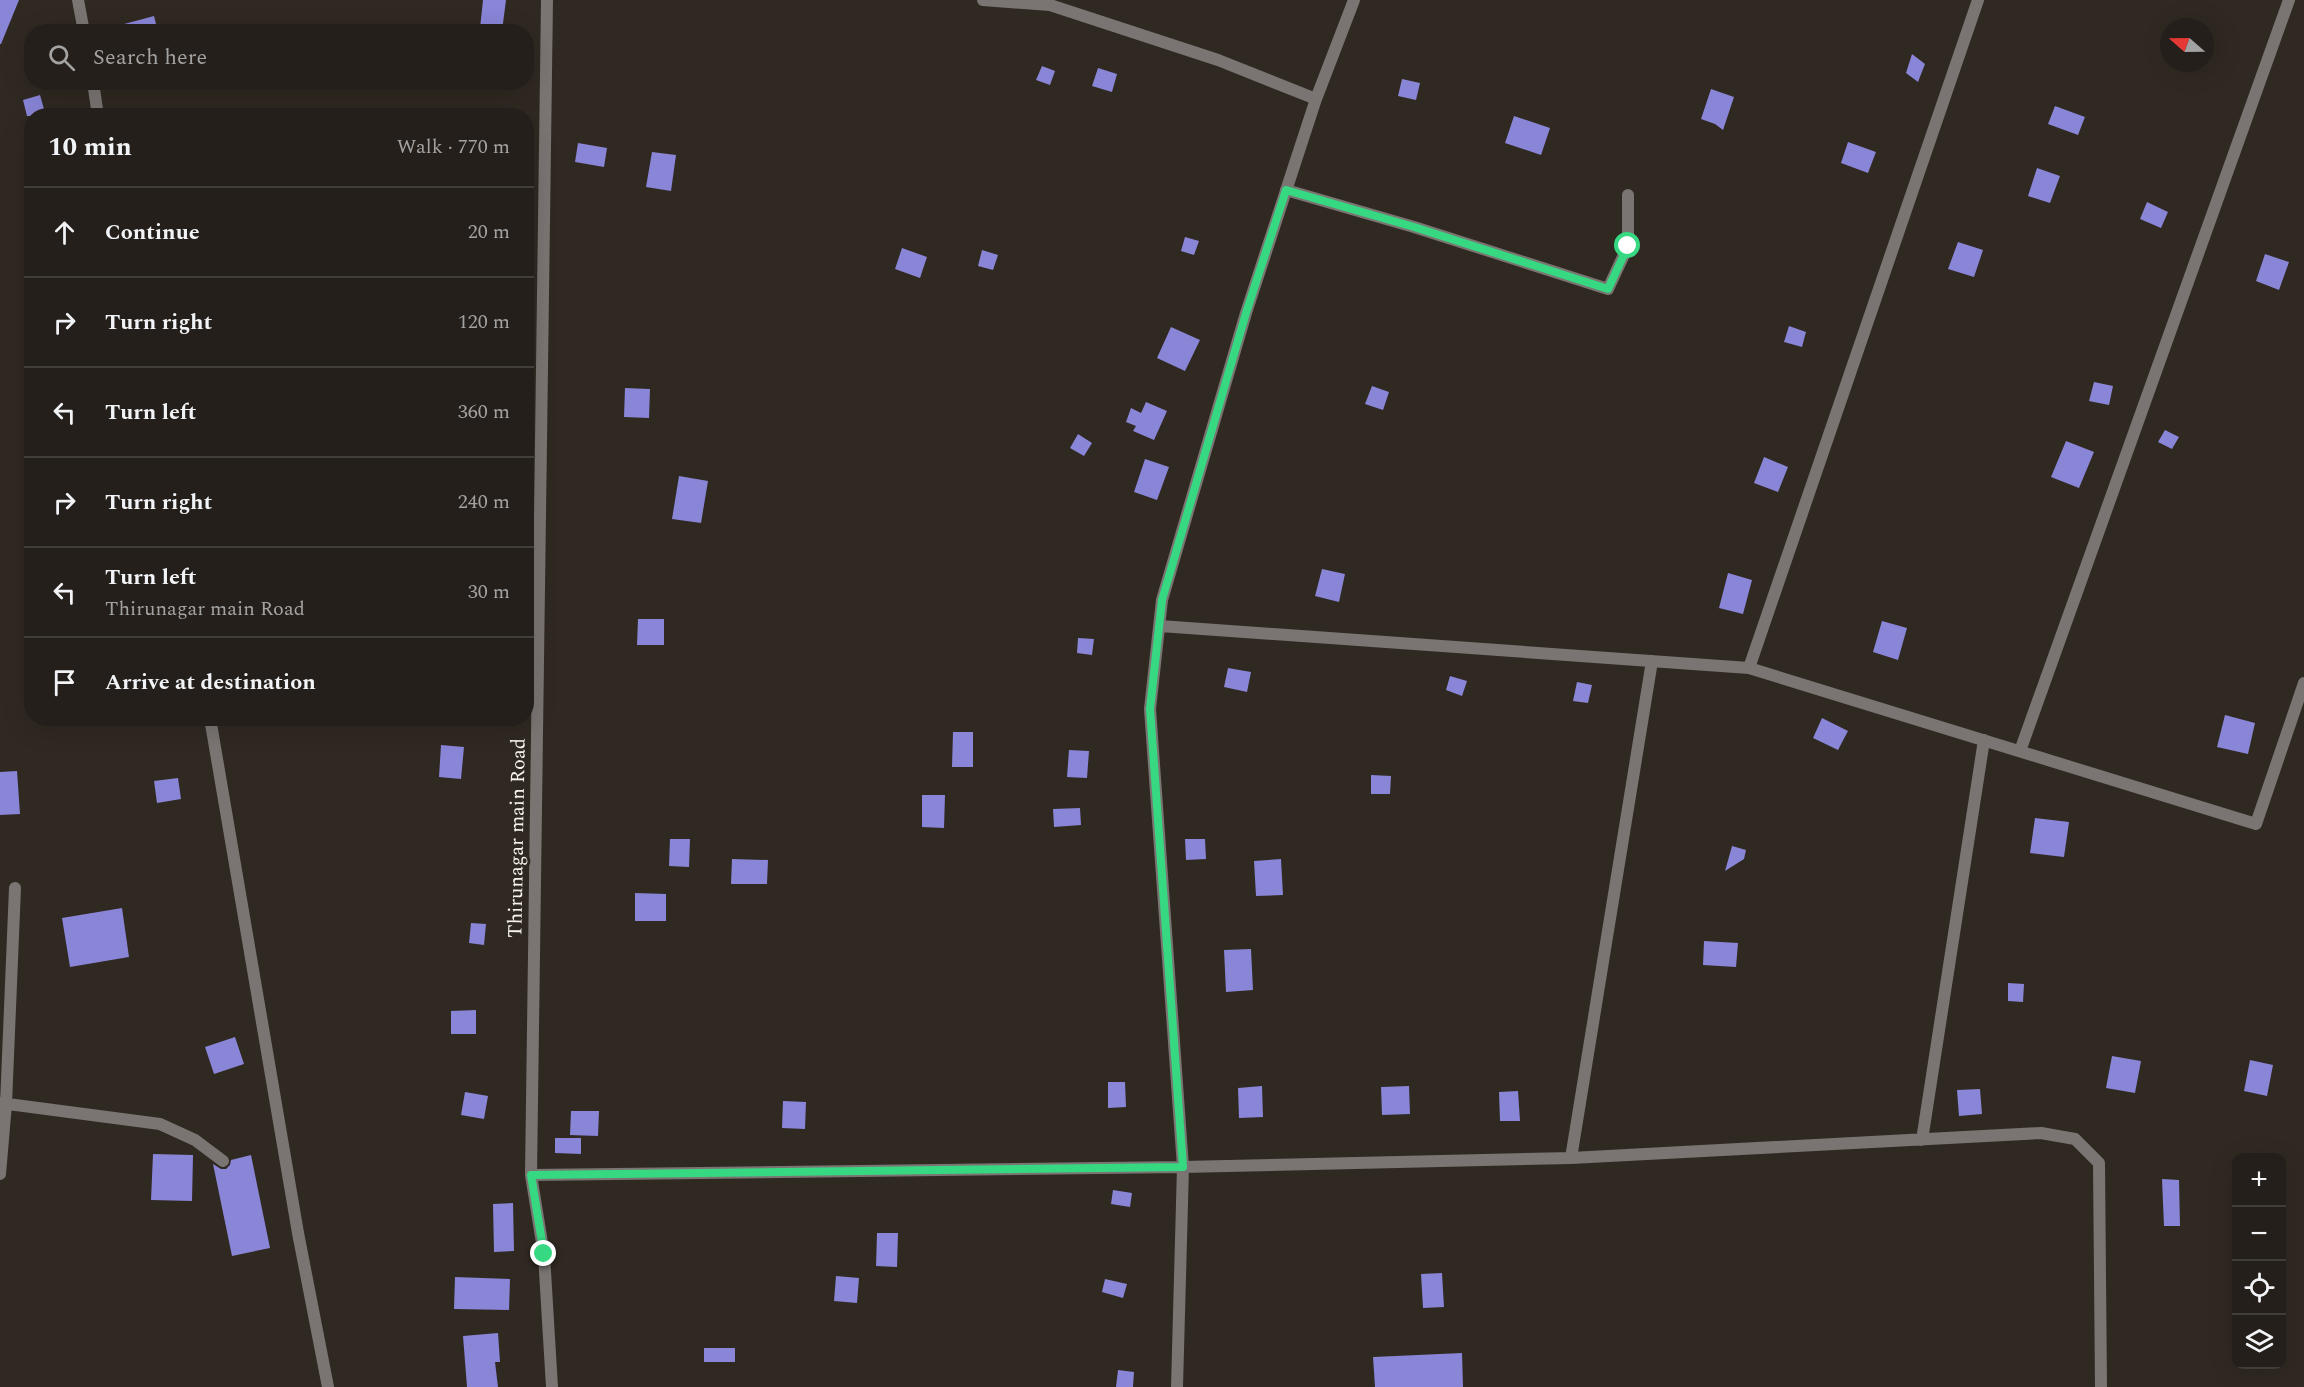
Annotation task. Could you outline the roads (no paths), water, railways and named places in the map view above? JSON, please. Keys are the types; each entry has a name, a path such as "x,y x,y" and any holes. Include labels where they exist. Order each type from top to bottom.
{"street":[{"path":"78,0 82,24"},
{"name":"Thirunagar main Road","path":"547,0 531,1175 544,1254 552,1387"},
{"path":"983,0 1050,5 1218,60 1316,99"},
{"path":"1177,1387 1183,1167 1150,709 1162,600 1246,313 1316,99 1354,0"},
{"path":"1749,668 1978,0"},
{"path":"2020,751 2289,0"},
{"path":"94,90 98,108"},
{"path":"1286,190 1414,227 1608,289 1628,246 1628,195"},
{"path":"1160,626 1749,668 2256,824 2304,683"},
{"path":"1571,1158 1652,661"},
{"path":"211,726 298,1233 328,1387"},
{"path":"1922,1140 1984,740"},
{"path":"0,1173 15,888"},
{"path":"3,1103 160,1124 195,1140 224,1161"},
{"path":"531,1175 1183,1167 1571,1158 2041,1133 2075,1139 2099,1163 2101,1387"}]}
